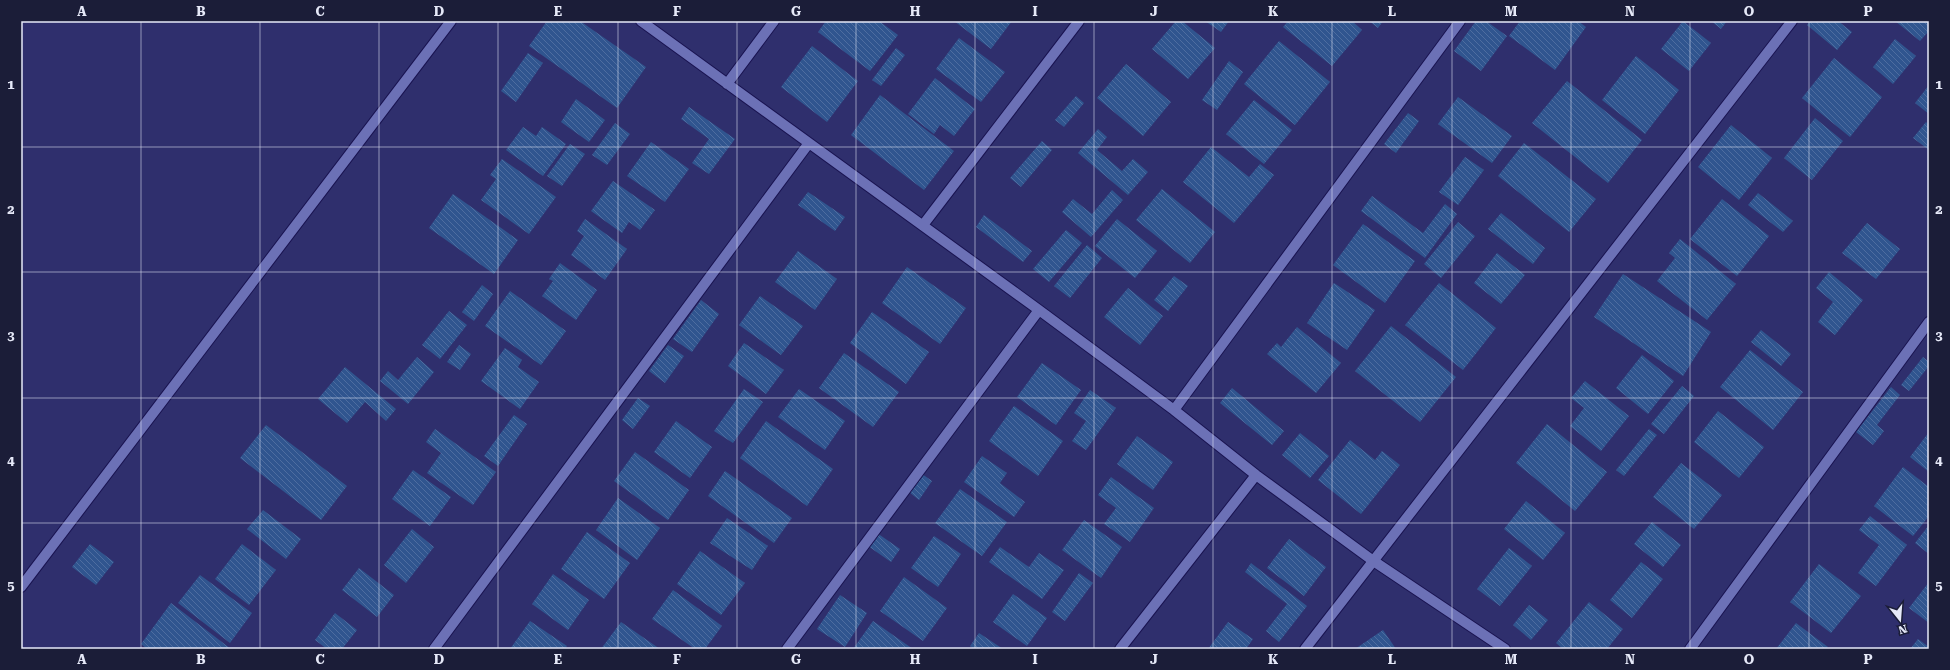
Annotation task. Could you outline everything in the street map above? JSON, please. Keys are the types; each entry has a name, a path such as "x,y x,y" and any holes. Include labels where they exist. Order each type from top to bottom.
{"street":[{"path":"21,587 451,21"},
{"path":"641,21 1039,310 1174,410 1256,475 1372,560 1505,649"},
{"path":"727,84 774,21"},
{"path":"923,225 1078,21"},
{"path":"1174,410 1460,21"},
{"path":"1305,649 1372,560 1792,21"},
{"path":"434,649 809,144"},
{"path":"787,649 1039,310"},
{"path":"1690,649 1929,322"},
{"path":"1120,649 1256,475"}],"building":[{"path":"547,21 580,21 646,67 617,108 529,46"},
{"path":"826,21 879,21 898,35 870,71 818,32"},
{"path":"954,21 1012,21 991,49"},
{"path":"1176,21 1182,21 1215,48 1188,79 1152,49"},
{"path":"1205,21 1229,21 1221,32"},
{"path":"1288,21 1352,21 1362,30 1332,66 1283,27"},
{"path":"1369,21 1383,21 1378,28"},
{"path":"1476,21 1486,21 1507,36 1481,71 1454,51"},
{"path":"1520,21 1578,21 1586,27 1555,70 1509,36"},
{"path":"1683,21 1711,43 1689,71 1661,49"},
{"path":"1711,21 1727,21 1721,29"},
{"path":"1810,21 1838,21 1852,32 1837,50 1807,25"},
{"path":"1895,21 1929,21 1929,31 1920,41"},
{"path":"959,38 1005,72 981,102 936,69"},
{"path":"1895,39 1916,56 1893,84 1873,67"},
{"path":"1279,41 1330,82 1295,125 1244,84"},
{"path":"812,46 858,81 827,122 781,87"},
{"path":"896,48 905,55 881,86 872,80"},
{"path":"528,53 543,63 516,102 501,91"},
{"path":"1636,56 1679,90 1645,134 1602,100"},
{"path":"1834,58 1882,97 1850,137 1802,98"},
{"path":"1229,61 1243,72 1217,110 1202,100"},
{"path":"1126,64 1171,102 1143,136 1097,98"},
{"path":"935,78 975,109 954,136 940,125 934,134 908,114"},
{"path":"1567,81 1642,140 1608,183 1532,123"},
{"path":"1929,85 1929,114 1915,103"},
{"path":"880,95 954,151 924,190 851,135"},
{"path":"1076,96 1084,103 1064,127 1055,120"},
{"path":"1458,97 1512,136 1492,163 1438,124"},
{"path":"576,99 605,120 589,142 561,122"},
{"path":"1254,100 1292,130 1264,164 1226,134"},
{"path":"689,107 735,139 709,174 692,163 709,139 681,119"},
{"path":"1408,113 1419,121 1396,153 1384,144"},
{"path":"1815,118 1843,141 1812,180 1784,158"},
{"path":"1926,122 1929,125 1929,150 1913,138"},
{"path":"615,123 630,134 607,165 592,155"},
{"path":"1731,125 1772,158 1739,200 1698,167"},
{"path":"523,127 536,136 542,127 566,144 543,176 506,150"},
{"path":"1098,129 1107,137 1097,150 1122,171 1133,159 1148,172 1128,195 1078,153"},
{"path":"1042,141 1052,150 1021,187 1010,178"},
{"path":"651,142 689,169 665,202 627,176"},
{"path":"1524,143 1596,199 1569,232 1498,176"},
{"path":"570,144 585,154 562,186 547,176"},
{"path":"1211,147 1249,177 1260,164 1274,175 1234,223 1183,182"},
{"path":"1465,157 1484,170 1458,205 1439,192"},
{"path":"502,159 556,197 529,234 481,200 496,179 490,175"},
{"path":"613,181 655,210 640,230 629,222 622,233 591,211"},
{"path":"1162,189 1215,232 1190,263 1136,220"},
{"path":"1112,190 1123,200 1091,237 1062,212 1073,199 1092,214"},
{"path":"808,192 845,217 835,231 798,205"},
{"path":"1758,193 1793,221 1783,232 1748,205"},
{"path":"453,194 518,240 494,274 429,228"},
{"path":"1372,196 1423,233 1445,204 1457,214 1425,258 1361,211"},
{"path":"1722,199 1769,236 1737,276 1690,239"},
{"path":"1501,213 1545,248 1533,264 1488,229"},
{"path":"984,215 1032,251 1023,262 976,227"},
{"path":"585,219 627,249 605,280 571,255 584,236 577,231"},
{"path":"1117,219 1157,251 1135,278 1095,246"},
{"path":"1458,222 1475,236 1441,278 1424,264"},
{"path":"1867,223 1900,249 1876,279 1842,253"},
{"path":"1363,224 1415,261 1385,303 1333,265"},
{"path":"1066,230 1082,243 1049,282 1033,269"},
{"path":"1680,239 1736,284 1707,320 1657,281 1675,258 1669,253"},
{"path":"1087,245 1102,258 1070,298 1054,286"},
{"path":"798,251 837,279 815,310 775,282"},
{"path":"1497,253 1525,275 1501,304 1474,283"},
{"path":"560,263 597,290 576,320 542,296 553,281 549,279"},
{"path":"907,267 966,308 940,344 882,303"},
{"path":"1829,272 1863,300 1835,335 1818,322 1833,302 1816,288"},
{"path":"1623,274 1711,332 1683,376 1594,317"},
{"path":"1174,276 1188,286 1168,311 1154,300"},
{"path":"1334,283 1375,310 1347,350 1307,323"},
{"path":"1439,283 1496,328 1463,370 1405,325"},
{"path":"482,285 493,294 474,321 462,312"},
{"path":"1128,288 1163,316 1140,345 1104,317"},
{"path":"510,291 566,331 541,365 485,326"},
{"path":"760,296 803,326 781,355 739,325"},
{"path":"701,300 719,314 692,352 673,339"},
{"path":"449,311 467,325 440,359 422,345"},
{"path":"872,312 929,352 906,384 850,343"},
{"path":"1391,326 1456,377 1420,422 1355,371"},
{"path":"1297,327 1341,363 1316,393 1267,354 1277,343 1281,347"},
{"path":"1761,330 1791,354 1781,366 1751,342"},
{"path":"744,343 784,370 766,394 728,366"},
{"path":"459,345 471,354 460,370 447,362"},
{"path":"668,345 684,356 665,383 649,371"},
{"path":"505,348 522,360 518,367 539,382 520,409 481,381"},
{"path":"1750,350 1803,392 1773,430 1720,387"},
{"path":"844,353 899,392 873,427 819,388"},
{"path":"1642,355 1674,381 1648,414 1616,388"},
{"path":"417,357 434,372 408,404 380,381 388,371 398,380"},
{"path":"1923,357 1929,362 1929,366 1909,391 1901,385"},
{"path":"1042,363 1081,390 1056,425 1017,397"},
{"path":"345,367 396,409 386,421 365,402 347,423 318,399"},
{"path":"1585,381 1629,416 1601,451 1570,426 1584,408 1571,398"},
{"path":"1682,386 1694,396 1664,434 1651,424"},
{"path":"1891,387 1900,395 1877,425 1884,431 1873,445 1856,432"},
{"path":"1232,388 1284,431 1272,445 1220,403"},
{"path":"744,389 763,402 733,443 714,431"},
{"path":"799,389 845,421 825,450 778,417"},
{"path":"1090,390 1116,408 1086,450 1072,441 1086,421 1074,413"},
{"path":"638,398 650,406 633,429 622,420"},
{"path":"1014,406 1063,441 1038,476 989,441"},
{"path":"1718,411 1764,447 1739,478 1694,442"},
{"path":"514,415 527,424 498,466 484,456"},
{"path":"676,421 712,447 690,478 654,452"},
{"path":"766,421 833,469 807,506 740,458"},
{"path":"1547,424 1607,472 1575,511 1516,463"},
{"path":"266,425 347,486 321,520 240,458"},
{"path":"435,429 496,472 473,505 427,473 441,453 426,442"},
{"path":"1649,429 1657,435 1624,476 1616,470"},
{"path":"1929,432 1929,472 1910,457"},
{"path":"1300,433 1329,456 1310,478 1282,455"},
{"path":"1137,436 1173,462 1153,490 1117,464"},
{"path":"1350,440 1375,460 1382,451 1400,465 1361,514 1318,480"},
{"path":"635,452 689,490 668,520 614,481"},
{"path":"982,456 1007,473 1000,483 1025,502 1014,517 964,482"},
{"path":"1681,463 1722,495 1694,529 1653,497"},
{"path":"1903,467 1929,487 1929,516 1913,536 1874,506"},
{"path":"413,470 451,497 430,526 392,499"},
{"path":"725,471 792,518 774,543 708,496"},
{"path":"922,474 932,481 919,500 909,492"},
{"path":"1111,477 1154,508 1130,542 1104,524 1116,508 1098,495"},
{"path":"960,489 1007,522 982,556 935,523"},
{"path":"618,498 660,528 637,560 596,530"},
{"path":"1526,501 1565,533 1543,560 1504,529"},
{"path":"263,510 301,539 286,559 247,529"},
{"path":"1870,516 1907,545 1876,586 1858,573 1879,545 1859,530"},
{"path":"727,518 768,546 752,570 710,543"},
{"path":"1084,520 1122,547 1101,578 1062,550"},
{"path":"1652,522 1681,545 1663,567 1634,544"},
{"path":"1929,525 1929,554 1915,543"},
{"path":"412,529 434,547 406,583 384,565"},
{"path":"587,532 630,563 604,599 561,569"},
{"path":"877,533 900,549 891,562 868,546"},
{"path":"934,536 961,554 938,587 911,568"},
{"path":"1289,539 1326,567 1304,596 1267,568"},
{"path":"90,544 114,562 96,585 72,567"},
{"path":"242,544 276,570 249,605 215,579"},
{"path":"1000,547 1029,567 1039,553 1064,570 1042,599 989,562"},
{"path":"1509,548 1532,566 1500,606 1477,589"},
{"path":"700,551 745,583 721,615 677,584"},
{"path":"1641,562 1663,579 1632,618 1610,600"},
{"path":"1251,563 1307,606 1279,642 1266,631 1287,604 1245,572"},
{"path":"1819,564 1861,596 1831,633 1790,602"},
{"path":"359,568 394,595 377,617 342,590"},
{"path":"1079,573 1093,583 1065,621 1052,612"},
{"path":"553,574 589,600 568,630 532,604"},
{"path":"200,575 252,613 230,643 178,603"},
{"path":"904,577 947,608 923,641 880,611"},
{"path":"1929,582 1929,623 1909,608"},
{"path":"673,590 722,626 705,649 695,649 652,619"},
{"path":"1013,594 1047,618 1027,646 993,622"},
{"path":"840,595 867,613 845,647 817,629"},
{"path":"1589,602 1623,629 1607,649 1563,649 1556,643"},
{"path":"171,603 231,649 147,649 141,644"},
{"path":"1529,605 1548,620 1531,640 1513,625"},
{"path":"335,613 357,630 342,649 327,649 315,640"},
{"path":"530,621 567,646 565,649 510,649"},
{"path":"873,621 913,649 853,649"},
{"path":"621,622 660,649 601,649"},
{"path":"1228,622 1253,639 1246,649 1208,649"},
{"path":"1796,623 1828,647 1826,649 1776,649"},
{"path":"1383,630 1396,649 1355,649"},
{"path":"979,633 1003,649 974,649 970,646"},
{"path":"1918,639 1929,647 1929,649 1910,649"}]}
